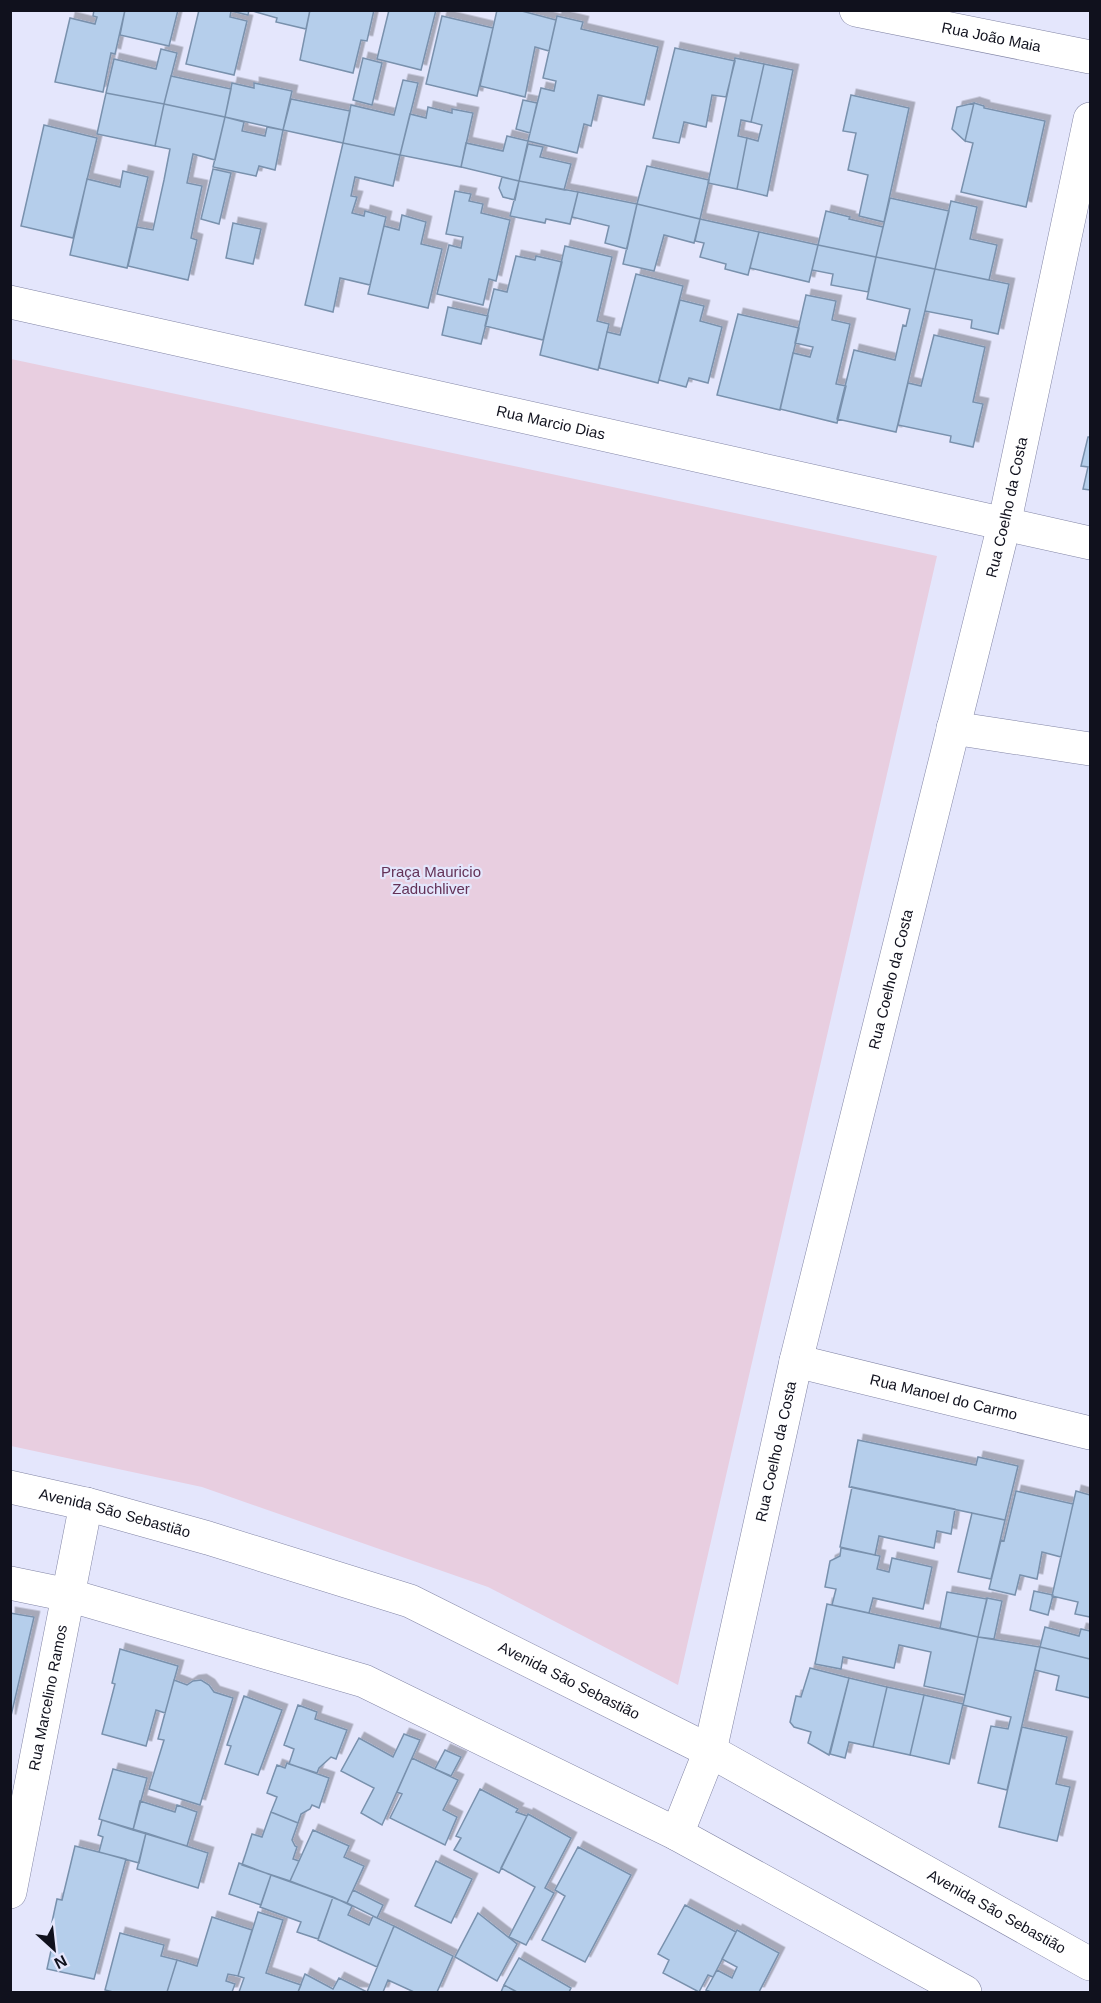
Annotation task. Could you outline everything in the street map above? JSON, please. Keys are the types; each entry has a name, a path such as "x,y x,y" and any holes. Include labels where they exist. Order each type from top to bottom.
{"street":[{"name":"Rua João Maia","path":"856,10 1090,57"},
{"name":"Rua Coelho da Costa","path":"677,1834 710,1751 796,1361 1004,525 1090,119"},
{"name":"Rua Marcio Dias","path":"10,302 1090,543"},
{"path":"953,728 1090,749"},
{"name":"Rua Manoel do Carmo","path":"796,1361 1090,1432"},
{"name":"Avenida São Sebastião","path":"10,1487 86,1504 208,1538 410,1601 710,1751 1090,1964"},
{"name":"Rua Marcelino Ramos","path":"10,1892 86,1504"},
{"path":"10,1583 68,1595 364,1681 677,1834 965,1992"}],"green space":[{"name":"Praça Mauricio Zaduchliver","path":"11,359 937,556 678,1685 488,1587 202,1487 11,1446"}],"building":[{"path":"94,10 125,10 115,54 111,53 103,92 55,82 70,18 95,24 97,17 93,16"},
{"path":"125,10 178,10 169,46 120,35"},
{"path":"199,10 249,10 248,15 231,11 230,17 247,21 234,75 186,64"},
{"path":"249,10 310,10 306,29 276,22 277,18"},
{"path":"310,10 374,10 367,41 361,40 353,73 300,60"},
{"path":"389,10 436,10 421,70 377,59"},
{"path":"497,10 518,10 556,20 549,51 535,47 525,97 480,86"},
{"path":"442,16 493,28 477,96 426,84"},
{"path":"557,16 583,22 581,29 658,47 644,105 598,95 591,126 584,124 577,153 528,141 541,88 554,91 556,81 543,78"},
{"path":"675,48 735,61 726,97 712,95 706,127 684,122 679,143 653,138"},
{"path":"161,49 177,53 164,104 106,93 114,59 156,69"},
{"path":"363,58 382,63 372,105 353,100"},
{"path":"735,58 764,64 751,122 741,120 738,136 747,138 737,189 708,183"},
{"path":"764,64 793,70 767,196 737,189 747,138 758,141 762,125 751,122"},
{"path":"171,76 231,89 225,117 164,104"},
{"path":"403,80 418,83 400,155 343,143 351,105 394,115"},
{"path":"232,83 254,88 254,83 292,91 283,130 225,117"},
{"path":"106,93 164,104 155,146 97,134"},
{"path":"851,95 909,108 884,222 859,216 868,175 848,170 856,133 843,131"},
{"path":"291,99 350,111 343,143 283,130"},
{"path":"523,100 537,103 530,133 516,129"},
{"path":"974,103 965,141 952,129 957,107"},
{"path":"974,103 984,108 1045,121 1026,207 961,192 973,143 965,141"},
{"path":"164,104 225,117 215,160 193,154 187,183 202,186 191,238 197,240 188,280 128,266 137,227 153,230 170,149 155,146"},
{"path":"428,107 452,113 452,109 473,113 461,167 400,155 410,114 426,118"},
{"path":"225,117 244,122 242,131 265,136 267,127 283,130 275,170 259,166 256,176 213,167"},
{"path":"44,125 97,138 73,238 21,226"},
{"path":"507,136 528,141 519,181 461,167 466,143 503,151"},
{"path":"343,143 400,155 393,186 355,177 351,196 357,197 352,213 364,216 365,211 386,217 370,285 340,278 333,312 305,305"},
{"path":"528,144 543,147 540,157 571,164 564,190 519,181"},
{"path":"647,166 709,180 700,219 637,204"},
{"path":"213,169 231,173 219,224 201,219"},
{"path":"123,171 148,177 127,268 70,255 87,179 120,187"},
{"path":"502,177 519,181 515,200 503,197 499,188"},
{"path":"519,181 578,192 570,224 546,219 545,223 510,216"},
{"path":"455,191 471,194 469,201 483,204 481,213 510,220 496,281 489,279 483,305 437,294 449,245 461,248 463,237 446,234"},
{"path":"578,192 637,204 627,249 605,243 609,226 572,217"},
{"path":"890,198 949,211 935,269 876,257"},
{"path":"951,201 977,207 970,239 997,245 989,280 935,269"},
{"path":"637,204 700,219 694,243 664,235 654,271 623,264"},
{"path":"826,211 883,227 876,257 818,245"},
{"path":"402,215 426,222 421,244 442,249 428,308 368,294 384,226 399,230"},
{"path":"700,219 759,232 748,275 725,269 726,264 700,257 704,243 695,241"},
{"path":"233,223 261,229 253,264 226,258"},
{"path":"759,232 818,245 809,282 750,268"},
{"path":"818,245 876,257 868,292 831,285 833,274 812,270"},
{"path":"565,246 612,257 597,321 609,324 598,370 540,355"},
{"path":"516,256 535,260 536,256 562,262 543,340 485,326 494,289 507,292"},
{"path":"876,257 935,269 896,432 837,419 854,350 895,360 903,325 906,326 910,309 867,299"},
{"path":"935,269 1009,284 998,334 971,328 972,320 925,311"},
{"path":"636,274 683,286 658,383 599,368 607,332 620,335"},
{"path":"806,295 836,301 832,320 850,324 836,384 846,386 837,423 780,409 793,353 810,357 813,347 795,343"},
{"path":"680,300 704,306 700,321 722,327 708,383 689,378 686,387 659,380"},
{"path":"448,307 488,316 481,344 442,335"},
{"path":"738,314 799,328 780,410 717,395"},
{"path":"934,335 985,347 973,402 983,404 973,447 950,442 951,436 898,425 908,383 921,386"},
{"path":"1088,437 1090,437 1090,490 1083,489 1088,467 1081,466"},
{"path":"858,1440 976,1465 978,1457 1018,1466 1005,1520 849,1487"},
{"path":"852,1487 955,1509 951,1534 937,1531 934,1548 879,1536 875,1555 840,1547"},
{"path":"1016,1491 1073,1504 1061,1557 1042,1552 1037,1579 1020,1575 1015,1595 989,1589"},
{"path":"1076,1491 1090,1495 1090,1617 1075,1614 1078,1602 1052,1596"},
{"path":"972,1513 1005,1520 991,1579 958,1572"},
{"path":"841,1548 880,1556 877,1569 889,1572 892,1558 932,1567 923,1609 873,1598 869,1613 832,1605 836,1589 825,1587 830,1561 840,1556"},
{"path":"1034,1591 1053,1595 1048,1615 1030,1610"},
{"path":"947,1592 987,1599 978,1637 940,1628"},
{"path":"987,1598 1002,1601 994,1639 978,1637"},
{"path":"827,1604 978,1637 965,1695 924,1686 931,1652 899,1645 894,1668 843,1657 841,1669 815,1664"},
{"path":"10,1613 34,1617 10,1720"},
{"path":"1045,1627 1079,1636 1081,1629 1090,1631 1090,1659 1040,1647"},
{"path":"978,1637 1040,1647 1007,1790 978,1783 991,1726 1008,1729 1011,1717 963,1705"},
{"path":"1040,1647 1090,1659 1090,1698 1056,1690 1059,1676 1035,1670"},
{"path":"120,1649 178,1666 165,1713 156,1710 146,1746 102,1734 115,1684 112,1683"},
{"path":"810,1668 849,1678 829,1755 808,1743 811,1732 794,1727 790,1722 796,1696 801,1697"},
{"path":"849,1678 887,1687 873,1747 849,1742 845,1758 830,1754"},
{"path":"174,1680 187,1685 201,1680 214,1692 233,1698 200,1805 149,1789 164,1740 158,1739"},
{"path":"887,1687 924,1695 910,1755 873,1747"},
{"path":"924,1695 963,1704 949,1764 910,1755"},
{"path":"244,1696 282,1710 258,1775 225,1764 231,1746 227,1745"},
{"path":"298,1705 317,1712 315,1719 347,1730 336,1759 331,1757 317,1773 289,1764 294,1749 284,1745"},
{"path":"1022,1727 1067,1737 1056,1784 1070,1787 1057,1841 999,1827"},
{"path":"404,1734 420,1740 382,1825 361,1813 374,1788 341,1771 359,1738 393,1757"},
{"path":"445,1750 461,1757 451,1776 435,1769"},
{"path":"412,1758 458,1780 443,1810 457,1817 445,1845 390,1818 402,1794 397,1792"},
{"path":"287,1763 329,1778 319,1808 312,1805 310,1809 301,1814 298,1823 271,1812 277,1797 267,1793 277,1765 285,1768"},
{"path":"113,1769 147,1778 133,1830 99,1819"},
{"path":"480,1789 518,1809 516,1812 527,1816 499,1873 454,1850 461,1838 456,1836"},
{"path":"140,1801 175,1812 177,1805 197,1812 187,1846 133,1830"},
{"path":"271,1812 298,1823 292,1840 297,1847 293,1859 299,1861 290,1881 242,1865 252,1834 262,1837"},
{"path":"528,1814 571,1838 545,1888 554,1893 526,1945 509,1937 535,1887 501,1868"},
{"path":"102,1820 146,1833 139,1863 99,1852 103,1837 98,1835"},
{"path":"313,1830 349,1846 344,1857 364,1866 347,1903 290,1881"},
{"path":"146,1833 208,1853 198,1888 137,1869"},
{"path":"75,1846 126,1859 94,1979 47,1969 52,1946 47,1945 57,1899 62,1900"},
{"path":"578,1847 631,1875 585,1962 542,1940 565,1896 555,1890"},
{"path":"436,1861 472,1879 451,1923 415,1906"},
{"path":"239,1863 271,1875 261,1905 229,1894"},
{"path":"271,1875 333,1897 318,1939 297,1932 301,1922 260,1907"},
{"path":"353,1890 383,1905 377,1918 347,1903"},
{"path":"333,1897 352,1906 348,1915 369,1925 373,1916 394,1926 377,1967 318,1940"},
{"path":"685,1905 736,1932 713,1977 708,1975 699,1992 663,1973 669,1960 658,1954"},
{"path":"258,1912 283,1920 266,1973 301,1985 298,1992 239,1992 244,1978 238,1976"},
{"path":"478,1913 517,1944 497,1981 455,1957"},
{"path":"212,1917 252,1930 238,1976 228,1974 226,1981 235,1984 232,1992 167,1992 177,1960 197,1966"},
{"path":"394,1926 453,1956 437,1992 414,1992 388,1980 383,1992 367,1992"},
{"path":"737,1930 779,1953 759,1992 711,1992 706,1990 717,1970 732,1978 737,1967 722,1959"},
{"path":"120,1933 164,1945 161,1956 177,1960 167,1992 105,1990"},
{"path":"519,1958 571,1988 569,1992 517,1992 504,1985"},
{"path":"305,1974 333,1989 339,1978 367,1992 298,1992"},
{"path":"504,1985 517,1992 501,1992"}]}
